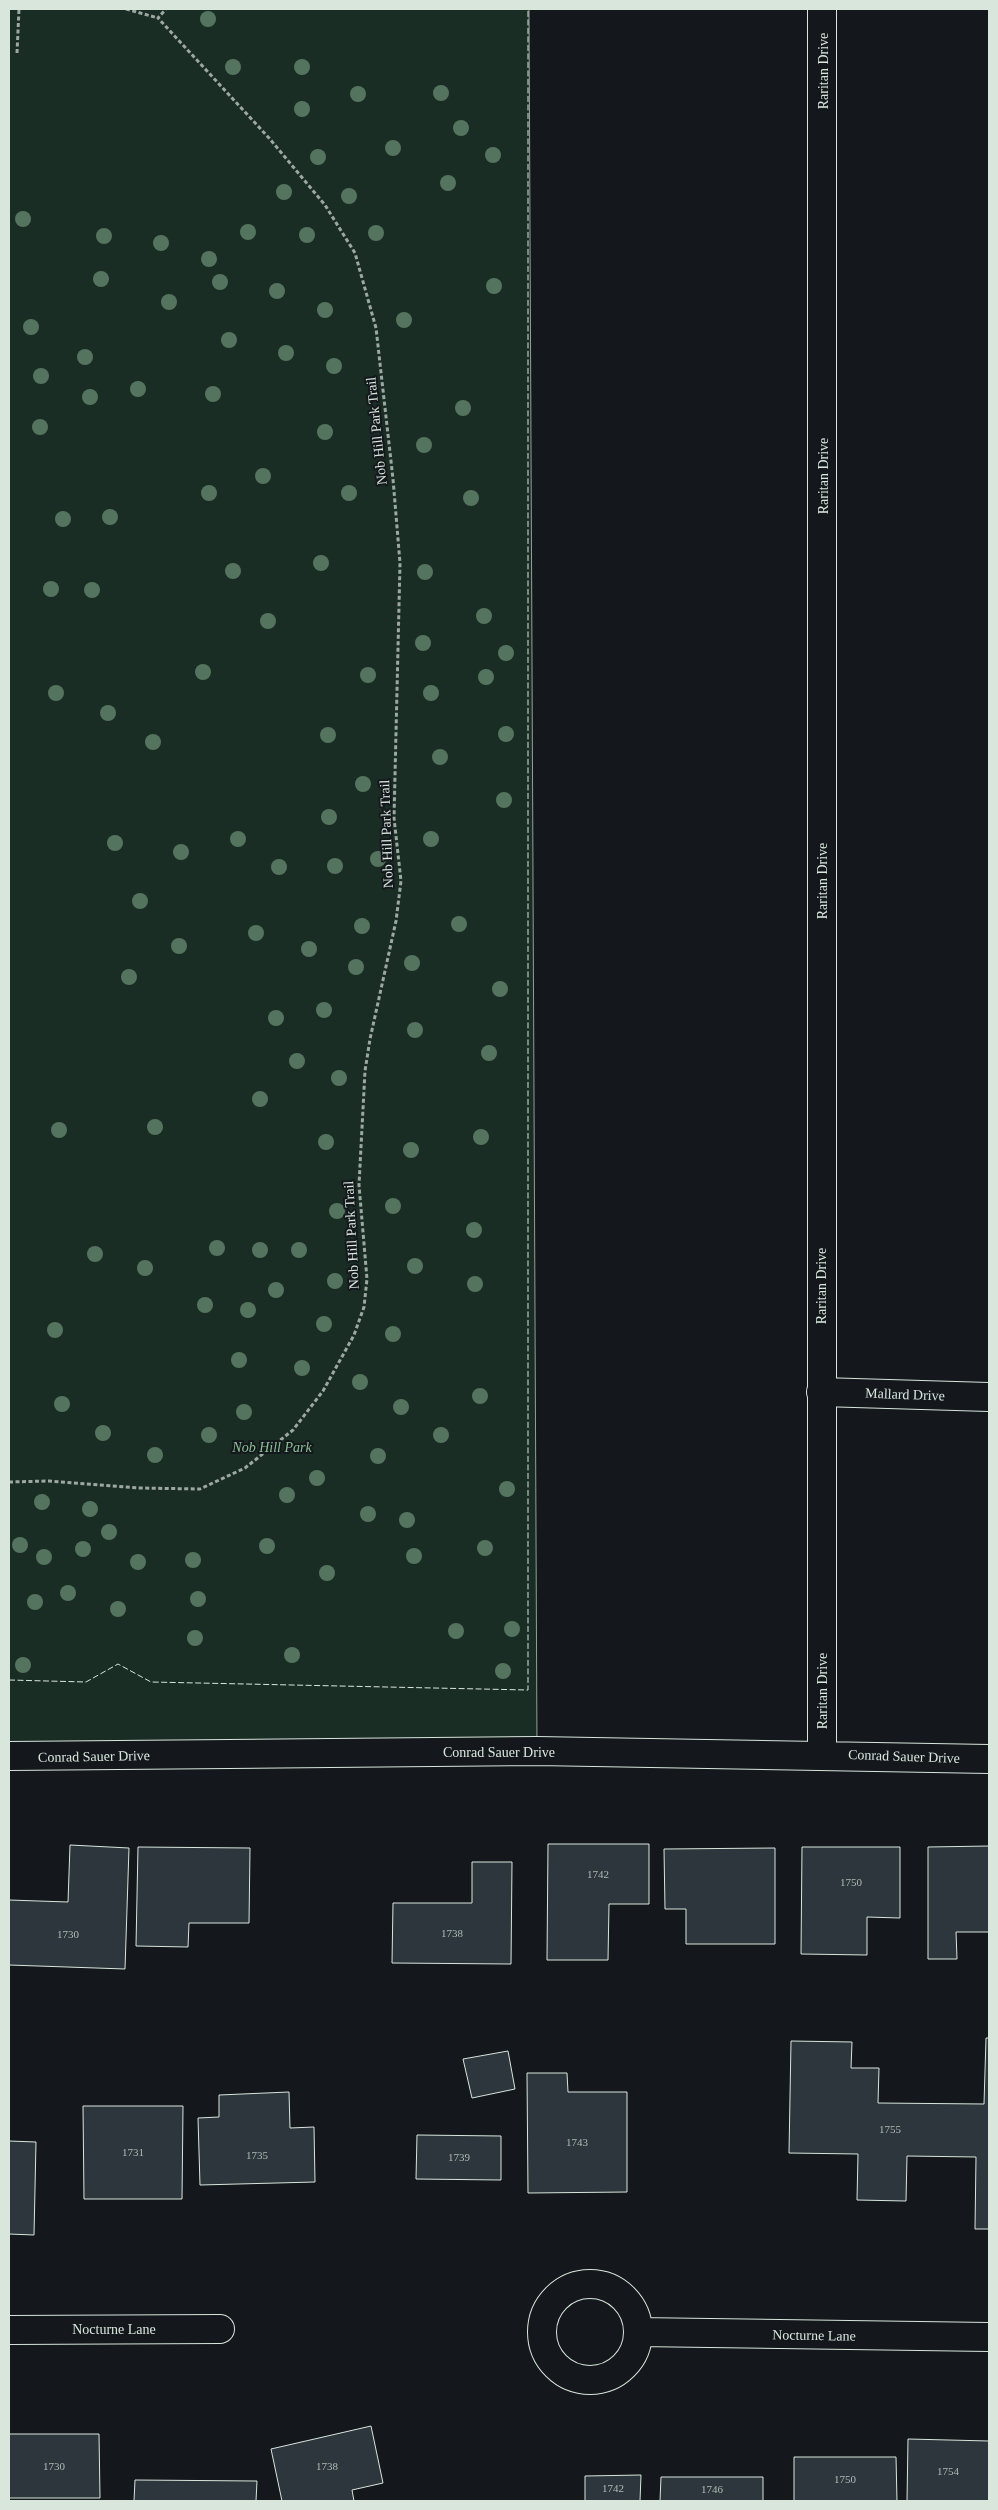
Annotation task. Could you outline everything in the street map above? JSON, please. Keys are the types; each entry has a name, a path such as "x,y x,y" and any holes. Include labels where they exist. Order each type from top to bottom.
{"street":[{"name":"Raritan Drive","path":"822,9 822,1754"},
{"name":"Mallard Drive","path":"821,1392 989,1398"},
{"name":"Conrad Sauer Drive","path":"9,1756 537,1751 822,1754 989,1759"},
{"name":"Nocturne Lane","path":"9,2330 220,2329"},
{"name":"Nocturne Lane","path":"638,2332 989,2337"}],"path":[{"path":"17,54 19,9"},
{"path":"126,9 158,18 166,9"},
{"name":"Nob Hill Park Trail","path":"9,1482 49,1481 138,1488 200,1489 245,1468 294,1430 323,1391 354,1336 364,1307 367,1279 359,1186 365,1071 370,1039 396,921 402,881 394,818 400,562 393,479 376,328 355,253 325,205 269,138 158,18"}],"green space":[{"name":"Nob Hill Park","path":"9,9 529,9 537,1751 9,1756"}],"building":[{"path":"548,1844 649,1844 649,1904 609,1904 608,1960 547,1960"},
{"path":"70,1845 129,1848 125,1969 9,1965 9,1900 68,1902"},
{"path":"989,1846 989,1932 956,1932 957,1959 928,1959 928,1847"},
{"path":"138,1847 250,1848 249,1923 189,1923 188,1947 136,1946"},
{"path":"802,1847 900,1847 900,1918 867,1917 867,1955 801,1954"},
{"path":"775,1848 775,1944 686,1944 686,1909 665,1909 664,1849"},
{"path":"472,1862 512,1862 511,1964 392,1963 393,1903 472,1903"},
{"path":"986,2038 989,2038 989,2229 975,2229 976,2157 907,2156 906,2201 857,2200 858,2154 789,2153 791,2041 852,2042 851,2068 879,2068 878,2103 984,2104"},
{"path":"508,2051 515,2089 472,2098 463,2059"},
{"path":"527,2073 567,2073 568,2092 627,2092 627,2192 528,2193"},
{"path":"289,2092 290,2128 314,2127 315,2182 200,2185 198,2118 219,2117 219,2095"},
{"path":"83,2106 183,2106 182,2199 84,2199"},
{"path":"417,2135 501,2136 501,2180 416,2179"},
{"path":"9,2141 36,2142 34,2235 9,2234"},
{"path":"371,2426 383,2483 352,2490 354,2501 282,2501 271,2449"},
{"path":"9,2434 99,2434 100,2498 9,2498"},
{"path":"908,2439 989,2441 989,2501 907,2501"},
{"path":"794,2457 896,2457 897,2501 794,2501"},
{"path":"641,2475 640,2501 585,2501 585,2476"},
{"path":"661,2477 763,2477 763,2501 660,2501"},
{"path":"135,2480 257,2481 256,2501 134,2501"}],"fence":[{"path":"9,1680 86,1682 118,1664 151,1682 528,1690 528,9"}]}
